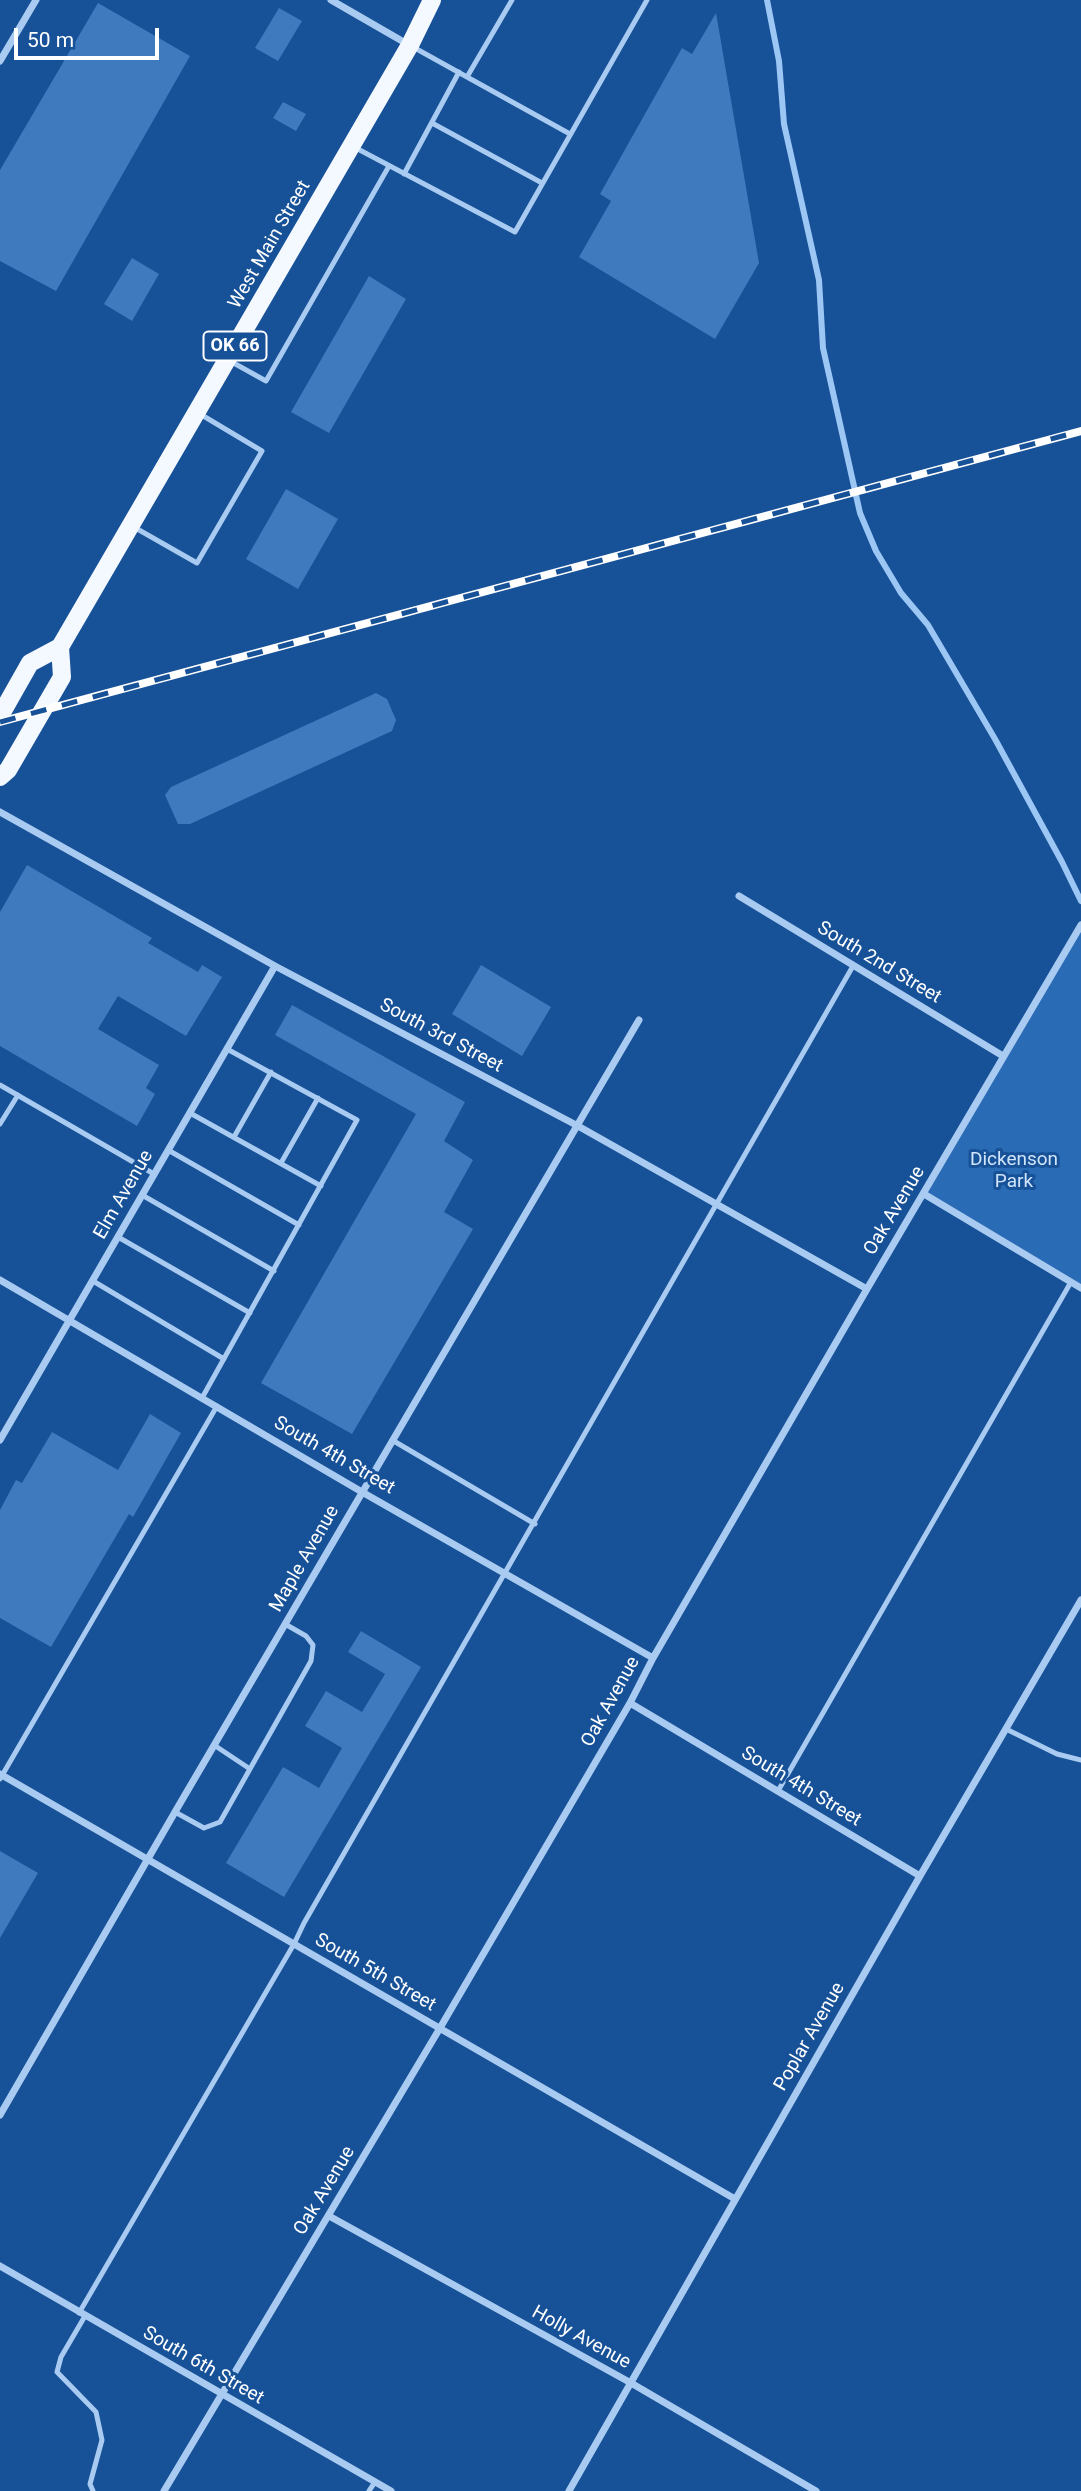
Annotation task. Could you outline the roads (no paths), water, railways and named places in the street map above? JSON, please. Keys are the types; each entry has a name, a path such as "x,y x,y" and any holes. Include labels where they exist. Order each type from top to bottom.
{"main road":[{"name":"West Main Street","path":"0,777 8,770 62,677 60,647 410,45 432,0"},
{"name":"West Main Street","path":"410,45 446,0"},
{"path":"0,716 30,663 60,647"}],"street":[{"path":"0,61 36,0"},
{"path":"331,0 410,45"},
{"name":"South 3rd Street","path":"0,812 275,966 578,1126 867,1289"},
{"name":"South 2nd Street","path":"739,896 1003,1056"},
{"name":"Oak Avenue","path":"164,2491 440,2028 867,1289 1081,925"},
{"name":"Elm Avenue","path":"0,1440 275,966"},
{"name":"Maple Avenue","path":"0,2115 639,1020"},
{"path":"924,1194 1081,1288"},
{"name":"South 4th Street","path":"0,1280 362,1492 653,1658"},
{"name":"Poplar Avenue","path":"569,2491 1081,1600"},
{"name":"South 4th Street","path":"630,1703 920,1876"},
{"name":"South 5th Street","path":"1,1776 735,2199"},
{"name":"Holly Avenue","path":"329,2216 631,2383 816,2491"},
{"name":"South 6th Street","path":"0,2266 391,2491"}],"lane":[{"path":"467,77 512,0"},
{"path":"351,146 515,232 647,0"},
{"path":"410,45 570,134"},
{"path":"404,174 459,72"},
{"path":"432,123 542,183"},
{"path":"228,359 266,381 389,166"},
{"path":"130,525 197,564 262,451 196,412"},
{"path":"93,2491 89,2484 102,2440 96,2412 57,2372 61,2357 82,2314 853,966"},
{"path":"202,1398 357,1120 227,1049"},
{"path":"233,1137 271,1072"},
{"path":"0,1085 155,1174"},
{"path":"0,1124 18,1095"},
{"path":"281,1163 318,1098"},
{"path":"190,1113 321,1185"},
{"path":"168,1150 299,1225"},
{"path":"142,1195 274,1270"},
{"path":"118,1237 250,1313"},
{"path":"93,1281 225,1359"},
{"path":"778,1791 1071,1282"},
{"path":"1,1776 217,1406"},
{"path":"392,1440 535,1524"},
{"path":"175,1812 204,1828 220,1822 311,1661 313,1644 306,1636 285,1624"},
{"path":"1006,1729 1057,1754 1081,1760"},
{"path":"214,1745 250,1769"},
{"path":"369,2491 375,2482"}],"waterway":[{"path":"767,0 779,61 784,124 819,280 823,348 860,513 876,551 901,593 928,625 995,739 1081,901"}],"railway":[{"path":"0,722 1081,431"}],"park label":[{"name":"Dickenson Park","path":"1014,1171"}]}
